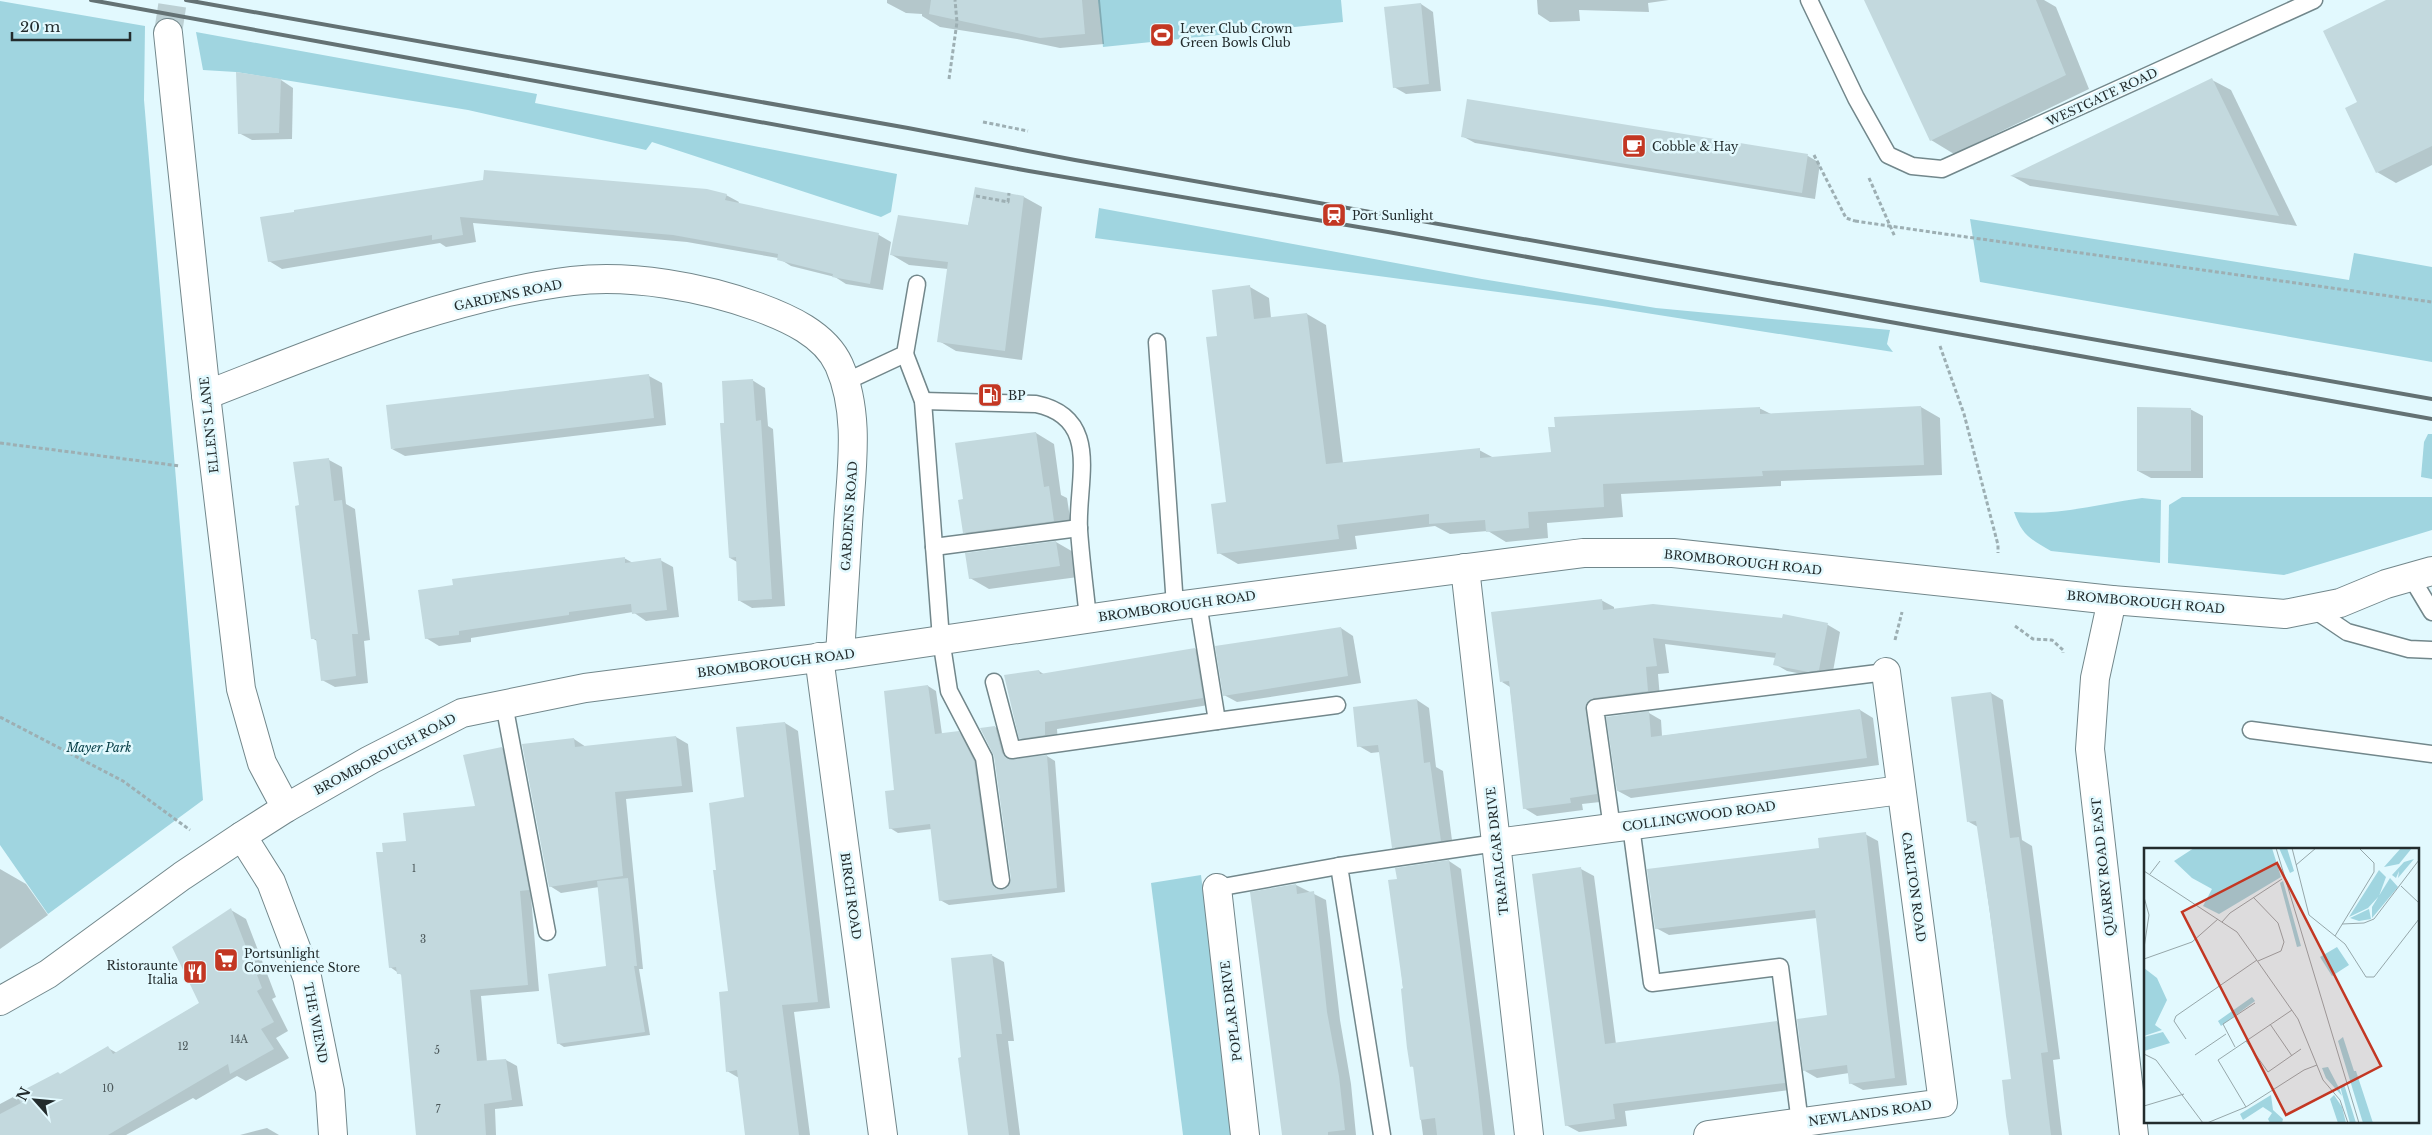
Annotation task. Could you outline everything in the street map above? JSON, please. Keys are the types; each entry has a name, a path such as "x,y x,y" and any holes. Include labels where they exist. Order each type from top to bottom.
{"street":[{"name":"ELLEN'S LANE","path":"168,33 206,395 241,689 262,763 286,808"},
{"name":"GARDENS ROAD","path":"206,395 412,316 523,290 574,281 625,280 678,286 725,295 780,315 823,341 838,362 846,382 854,442 829,656"},
{"name":"BROMBOROUGH ROAD","path":"0,1001 48,974 182,876 242,836 286,808 370,760 462,713 585,688 829,656 1088,618 1583,553 1674,553 2112,600 2286,614 2340,603 2386,584 2421,574"},
{"name":"TRAFALGAR DRIVE","path":"1465,568 1529,1135"},
{"name":"QUARRY ROAD EAST","path":"2112,600 2095,678 2090,749 2134,1135"},
{"name":"BIRCH ROAD","path":"829,656 883,1135"},
{"name":"CARLTON ROAD","path":"1886,672 1943,1103"},
{"name":"COLLINGWOOD ROAD","path":"1496,844 1901,790"},
{"name":"THE WIEND","path":"242,836 271,882 307,976 330,1091 333,1135"},
{"name":"POPLAR DRIVE","path":"1217,888 1245,1135"},
{"name":"NEWLANDS ROAD","path":"1708,1135 1943,1103"}],"lane":[{"name":"WESTGATE ROAD","path":"1809,0 1856,98 1888,155 1912,166 1942,169 2314,0"},
{"path":"917,284 905,354 923,401 941,639 949,691 984,758 1001,880"},
{"path":"1156,342 1186,605 1217,721"},
{"path":"846,382 905,354"},
{"path":"923,401 1036,404 1053,408 1068,418 1076,433 1084,473 1079,528 1088,618"},
{"path":"934,547 1079,528"},
{"path":"2421,574 2432,612"},
{"path":"2313,609 2347,632 2409,649 2432,650"},
{"path":"1800,1122 1780,967 1652,983 1595,708 1886,672"},
{"path":"994,682 1012,750 1337,705"},
{"path":"504,704 547,932"},
{"path":"2251,730 2432,754"},
{"path":"1217,888 1339,866 1496,844"},
{"path":"1339,866 1382,1135"}],"path":[{"path":"949,79 957,22 955,0"},
{"path":"983,122 1028,131"},
{"path":"1814,155 1846,218 1938,233 2432,302"},
{"path":"976,196 1008,202 1010,193"},
{"path":"1940,346 1964,414 1998,545 1999,588 2013,624 2033,639 2052,640 2063,650 2063,656"},
{"path":"0,443 215,470"},
{"path":"1886,672 1912,579"},
{"path":"0,717 123,781 218,852"}],"green space":[{"name":"Lever Club Crown Green Bowls Club","path":"1098,0 1341,0 1343,22 1103,47"},
{"name":"Mayer Park","path":"0,1 145,26 144,100 203,800 48,914 0,845"},
{"path":"196,32 537,94 535,103 897,174 891,212 881,217 652,142 646,150 468,110 236,72 203,70"},
{"path":"1099,208 1482,279 1656,308 1890,330 1887,344 1893,352 1602,306 1095,238"},
{"path":"1970,219 2349,280 2354,253 2432,267 2432,362 1980,282"},
{"path":"2428,434 2432,434 2432,479 2421,477 2424,442"},
{"path":"2182,497 2432,497 2432,530 2284,575 2168,563 2169,505"},
{"path":"2142,498 2161,500 2160,563 2051,551 2028,536 2020,526 2014,512 2062,511"},
{"path":"1201,875 1233,1135 1183,1135 1151,883"}],"building":[{"path":"931,0 1082,0 1085,34 1040,38 929,14"},
{"path":"1864,0 2036,0 2066,75 1930,141"},
{"path":"2386,0 2432,0 2432,146 2376,173 2345,108 2357,102 2323,31"},
{"path":"1421,3 1429,84 1393,88 1384,7"},
{"path":"236,72 281,79 279,133 238,134"},
{"path":"2212,78 2279,216 2010,176"},
{"name":"Cobble & Hay","path":"1467,99 1808,154 1802,193 1461,137"},
{"path":"484,170 707,189 727,194 725,200 879,233 870,284 832,277 833,274 777,260 778,254 673,235 460,217 463,235 432,240 432,235 268,262 260,217 483,180"},
{"path":"975,187 1024,196 1005,351 937,342 948,262 890,255 898,215 968,225"},
{"path":"1250,285 1254,319 1307,313 1326,464 1480,448 1480,458 1551,452 1548,427 1555,427 1554,417 1760,407 1760,414 1921,406 1924,465 1762,471 1763,476 1603,484 1604,507 1528,512 1529,528 1486,532 1485,520 1429,524 1429,514 1337,525 1339,539 1217,554 1211,504 1226,502 1206,337 1217,336 1212,290"},
{"path":"649,374 654,418 391,449 386,405"},
{"path":"753,379 756,421 761,420 772,599 738,601 736,557 729,558 720,423 724,423 722,381"},
{"path":"2137,407 2191,408 2191,471 2137,471"},
{"path":"1036,432 1044,487 1049,486 1054,521 963,533 958,500 963,499 955,443"},
{"path":"329,458 334,501 342,500 358,634 352,634 356,676 321,681 316,639 311,639 295,506 299,505 293,462"},
{"path":"1056,541 1060,566 969,579 965,553"},
{"path":"625,557 625,563 661,558 667,610 632,614 631,604 569,612 569,615 459,631 459,635 425,639 418,590 453,585 452,579"},
{"path":"1602,599 1603,610 1653,604 1782,618 1783,614 1828,623 1819,670 1808,672 1773,665 1776,653 1653,638 1657,666 1646,667 1648,691 1594,698 1586,705 1597,794 1570,798 1571,803 1523,809 1509,681 1500,682 1491,612"},
{"path":"1341,627 1348,676 1223,696 1215,646"},
{"path":"1195,648 1203,698 1045,722 1045,735 1019,739 1004,675 1039,670 1040,674"},
{"path":"928,685 935,734 959,731 974,761 991,881 998,889 1007,888 1011,879 994,756 980,728 995,726 1002,753 1008,759 1047,755 1057,888 939,901 930,824 889,829 885,791 894,790 884,691"},
{"path":"1991,692 2010,838 2019,837 2048,1052 2041,1053 2051,1135 2009,1135 2006,1116 2002,1080 2011,1079 1990,914 1976,821 1967,822 1951,697"},
{"path":"1417,699 1424,763 1430,762 1441,841 1392,848 1378,745 1357,747 1353,707"},
{"path":"1860,709 1867,758 1617,791 1606,717 1649,711 1651,737"},
{"path":"785,722 818,1002 782,1005 799,1135 745,1135 737,1070 726,1072 719,992 728,991 713,870 716,870 709,803 744,797 736,727"},
{"path":"676,736 682,786 615,792 623,876 549,887 522,744 574,738 575,747"},
{"path":"502,747 529,890 520,891 528,985 470,990 477,1061 506,1059 512,1100 484,1104 486,1135 416,1135 401,974 397,974 396,967 389,968 376,852 383,852 382,843 406,841 403,813 475,806 463,755"},
{"path":"1866,832 1895,1078 1849,1084 1847,1065 1803,1071 1797,1019 1827,1015 1815,910 1655,929 1647,869 1819,848 1818,838"},
{"path":"1449,860 1483,1135 1437,1135 1435,1118 1420,1120 1413,1066 1410,1067 1407,1048 1401,989 1403,988 1388,880 1397,879 1395,868"},
{"path":"1581,867 1605,1044 1777,1021 1785,1083 1613,1104 1615,1119 1565,1126 1532,874"},
{"path":"628,878 637,966 634,966 645,1032 557,1044 548,974 606,966 597,881"},
{"path":"1296,884 1297,894 1314,891 1327,1012 1339,1076 1345,1130 1328,1132 1328,1135 1282,1135 1250,892"},
{"path":"231,908 262,988 257,991 274,1022 261,1029 274,1049 230,1074 228,1064 108,1135 0,1135 0,1114 21,1103 16,1094 58,1072 60,1074 108,1046 113,1054 199,1003 172,947"},
{"path":"992,954 1002,1034 996,1034 1009,1135 968,1135 958,1058 961,1057 951,958"}],"tunnel":[{"path":"168,33 173,0"}],"railway":[{"path":"91,0 1029,171 1388,232 2432,419"},
{"path":"186,0 908,128 1075,160 2432,399"}],"place":[{"name":"Lever Club Crown Green Bowls Club","path":"1162,35"},
{"name":"Cobble & Hay","path":"1634,146"},
{"name":"Port Sunlight","path":"1334,215"},
{"name":"BP","path":"990,395"},
{"name":"Portsunlight Convenience Store","path":"226,960"},
{"name":"Ristoraunte Italia","path":"195,972"}]}
